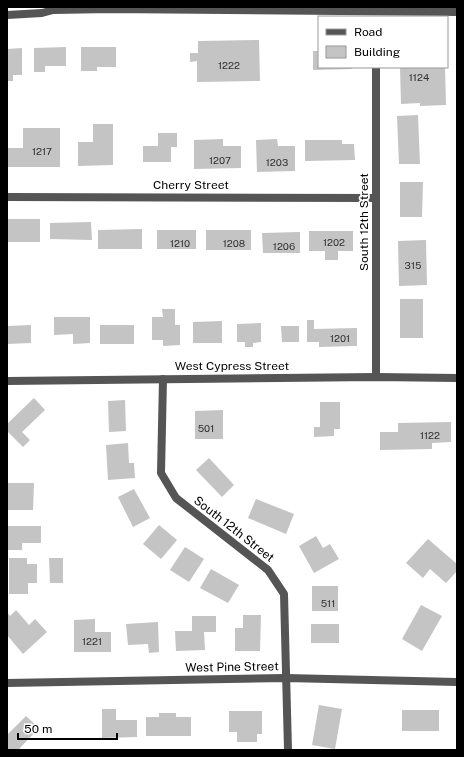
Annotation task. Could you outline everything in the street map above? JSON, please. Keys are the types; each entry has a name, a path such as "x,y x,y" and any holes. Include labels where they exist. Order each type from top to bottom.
{"street":[{"path":"7,15 42,12 51,8 377,14 457,12"},
{"name":"South 12th Street","path":"376,68 376,377"},
{"name":"Cherry Street","path":"7,197 376,198"},
{"name":"West Cypress Street","path":"7,381 376,377 457,378"},
{"name":"South 12th Street","path":"163,379 161,473 176,498 268,570 284,594 288,750"},
{"name":"West Pine Street","path":"7,683 286,678 457,682"}],"building":[{"path":"259,40 260,81 197,82 197,61 190,62 190,53 198,53 198,41"},
{"path":"66,47 66,66 45,66 45,72 34,72 34,48"},
{"path":"81,47 116,47 116,67 97,67 97,71 81,71"},
{"path":"22,48 22,75 13,75 13,81 7,81 7,49"},
{"path":"313,51 318,51 318,68 352,68 352,69 313,70"},
{"path":"400,68 445,68 446,105 420,106 420,103 401,104"},
{"path":"418,115 420,164 399,164 397,116"},
{"path":"93,124 113,124 113,165 78,166 78,142 93,142"},
{"path":"23,128 60,128 60,167 7,167 7,148 23,148"},
{"path":"158,133 177,133 177,147 171,147 171,162 143,162 143,146 158,146"},
{"path":"223,139 223,146 241,146 241,168 194,169 194,140"},
{"path":"277,139 278,146 295,146 295,171 257,172 256,140"},
{"path":"305,140 342,140 342,144 354,144 355,160 305,161"},
{"path":"400,182 423,182 422,217 400,217"},
{"path":"7,219 40,219 40,242 7,242"},
{"path":"91,222 92,240 50,239 50,223"},
{"path":"142,229 142,249 98,249 98,230"},
{"path":"157,230 196,230 196,249 157,249"},
{"path":"206,230 251,230 251,250 206,250"},
{"path":"309,231 353,231 353,251 338,251 338,260 325,260 325,251 309,251"},
{"path":"300,232 300,253 263,253 262,233"},
{"path":"426,240 427,285 399,286 398,241"},
{"path":"400,299 423,299 423,338 400,338"},
{"path":"162,309 175,309 175,325 180,325 180,345 163,346 163,340 152,340 152,317 163,317"},
{"path":"54,317 90,317 90,343 73,344 73,334 54,335"},
{"path":"307,320 314,320 314,329 357,328 357,346 319,347 319,342 307,342"},
{"path":"222,321 222,343 193,343 193,322"},
{"path":"261,323 261,342 253,343 253,347 245,347 245,342 237,342 237,324"},
{"path":"31,325 31,343 7,344 7,326"},
{"path":"100,325 134,325 134,344 100,344"},
{"path":"281,326 299,326 299,342 282,342"},
{"path":"34,398 45,410 22,432 30,440 23,447 7,431 7,424"},
{"path":"125,400 126,431 109,432 108,401"},
{"path":"320,402 340,402 340,429 334,429 334,436 314,437 314,427 320,427"},
{"path":"223,410 223,439 195,439 195,411"},
{"path":"451,422 451,442 432,443 432,449 380,450 380,432 398,432 398,423"},
{"path":"128,443 129,463 134,463 135,478 108,480 106,445"},
{"path":"209,458 234,485 222,497 196,470"},
{"path":"7,483 34,483 33,510 7,510"},
{"path":"134,489 150,518 133,527 118,497"},
{"path":"256,499 294,514 286,534 248,518"},
{"path":"159,525 177,540 161,559 143,544"},
{"path":"7,526 41,526 41,543 22,543 22,550 7,550"},
{"path":"316,536 323,548 330,544 339,559 314,573 299,546"},
{"path":"428,539 457,564 457,571 446,583 430,569 423,578 406,563"},
{"path":"185,547 204,559 189,582 170,570"},
{"path":"9,558 27,558 27,564 37,564 37,583 28,583 28,594 9,594"},
{"path":"49,558 63,558 63,583 50,583"},
{"path":"211,569 239,585 228,603 200,588"},
{"path":"312,586 338,586 338,611 312,611"},
{"path":"421,605 442,616 422,651 402,639"},
{"path":"16,610 29,625 35,619 47,632 23,654 7,635 7,612 10,616"},
{"path":"243,615 261,615 260,651 235,651 235,628 243,628"},
{"path":"192,616 216,616 216,632 204,632 205,650 176,651 175,631 192,631"},
{"path":"95,619 95,632 111,632 111,652 74,652 74,620"},
{"path":"158,622 159,652 149,653 148,644 128,645 126,624"},
{"path":"311,624 339,624 339,643 311,643"},
{"path":"319,705 342,709 335,749 312,745"},
{"path":"102,709 116,709 116,720 137,720 137,737 102,738"},
{"path":"402,710 439,710 439,731 402,731"},
{"path":"229,711 262,711 262,734 257,734 257,742 237,742 237,732 229,732"},
{"path":"159,713 176,713 176,717 191,717 191,736 146,736 146,717 159,717"},
{"path":"26,716 39,728 18,750 7,750 7,735"}]}
